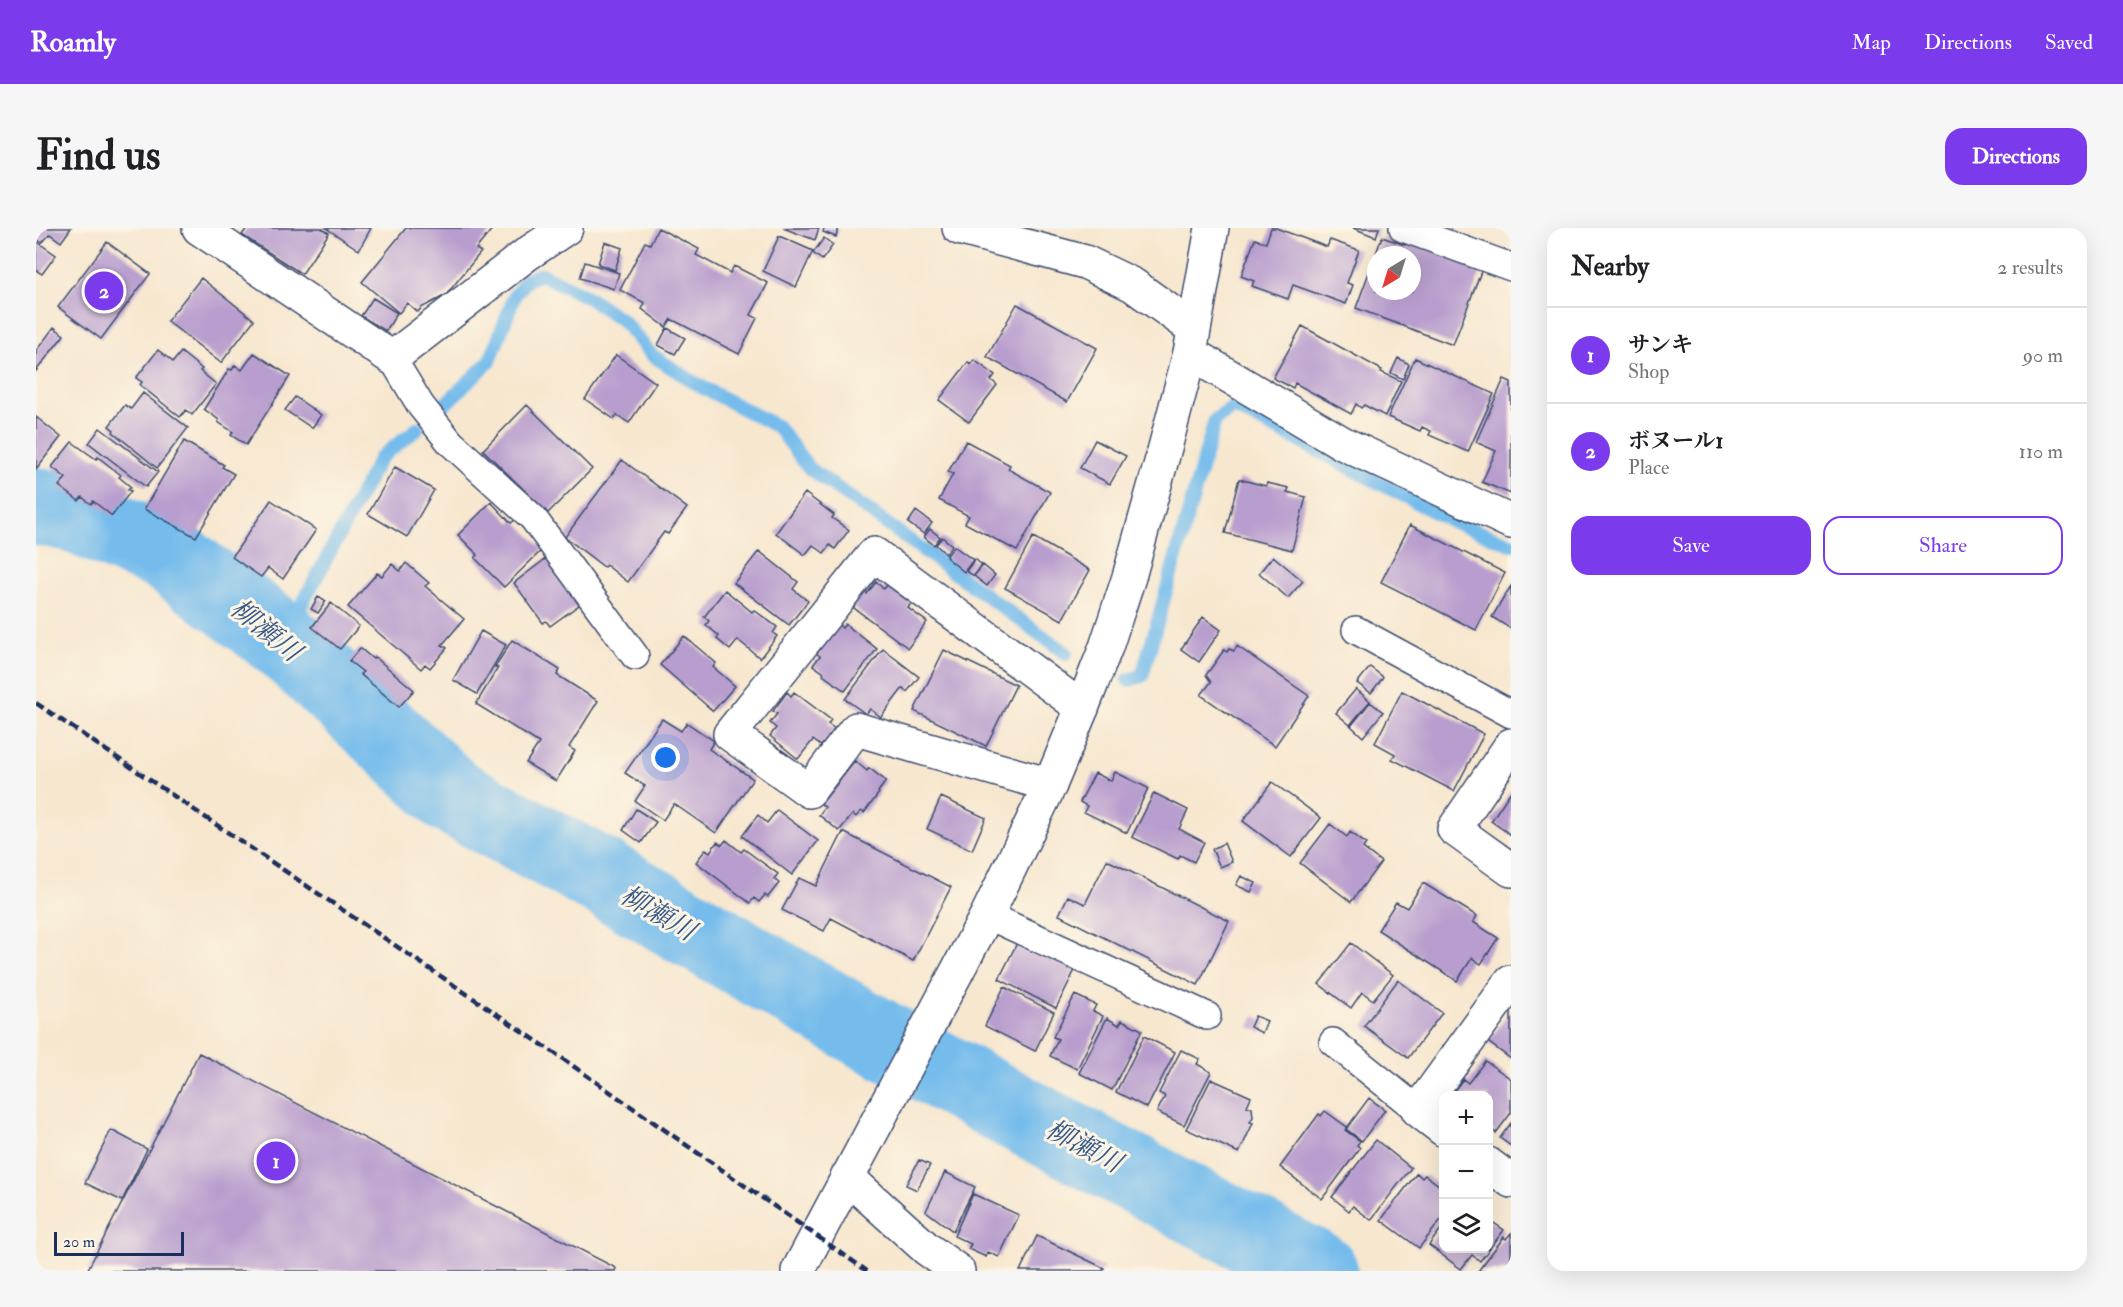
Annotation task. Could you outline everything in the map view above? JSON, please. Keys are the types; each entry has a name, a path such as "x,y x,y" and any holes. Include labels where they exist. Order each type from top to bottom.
{"street":[{"path":"199,228 392,358 527,254 566,228"},
{"path":"959,228 1085,262 1133,285 1191,340 1344,444 1511,522"},
{"path":"798,1271 987,915 1050,786 1082,708 1129,577 1191,340 1212,228"},
{"path":"1050,786 856,729 809,792 730,734 874,554 1082,708"},
{"path":"1511,745 1454,829 1511,870"},
{"path":"1439,1127 1418,1110 1511,982"},
{"path":"1493,1168 1511,1181"},
{"path":"847,1178 927,1249 958,1271"}],"lane":[{"path":"1403,228 1511,267"},
{"path":"392,358 421,406 450,442 533,518 635,656"},
{"path":"1356,630 1511,714"},
{"path":"987,915 1207,1016"},
{"path":"1333,1042 1418,1110"}],"building":[{"path":"36,228 71,228 61,242 50,234 42,243 36,238"},
{"path":"247,228 321,228 329,233 302,274 242,235"},
{"path":"326,228 371,228 359,250"},
{"path":"406,228 493,228 476,249 481,252 446,295 421,308 418,312 407,303 399,313 362,282"},
{"path":"658,228 699,249 696,255 730,273 734,266 768,283 751,315 757,318 739,354 671,319 666,327 642,309 645,303 620,290 645,242 650,244"},
{"path":"783,228 819,228 815,240"},
{"path":"824,228 839,228 836,237 823,232"},
{"path":"1271,228 1327,247 1330,240 1359,250 1347,283 1353,285 1346,304 1293,285 1288,299 1252,286 1254,281 1241,276 1255,239 1266,243"},
{"path":"1353,228 1379,228 1376,237"},
{"path":"779,236 813,251 796,287 763,271"},
{"path":"1382,237 1405,245 1406,240 1482,269 1453,345 1356,308 1367,278 1367,300 1421,300 1421,246 1379,246"},
{"path":"824,238 833,245 822,260 813,253"},
{"path":"36,241 56,255 42,274 36,270"},
{"path":"107,242 150,274 101,339 58,307"},
{"path":"605,242 622,248 615,270 598,264"},
{"path":"585,262 619,273 614,289 580,278"},
{"path":"201,278 254,320 221,363 167,321"},
{"path":"373,298 397,313 386,331 361,316"},
{"path":"1017,304 1097,348 1067,402 987,357"},
{"path":"1302,326 1382,370 1381,372 1401,381 1385,416 1364,405 1361,408 1356,404 1351,414 1295,383 1293,388 1273,378"},
{"path":"54,327 64,335 36,371 36,351"},
{"path":"667,328 685,338 675,354 658,345"},
{"path":"158,350 173,362 181,352 216,384 192,415 186,410 180,417 140,385 142,382 136,378"},
{"path":"254,353 290,376 246,445 231,435 233,432 204,409 229,369 232,370 235,365 242,370"},
{"path":"616,355 656,383 629,423 617,415 614,419 585,399"},
{"path":"1398,358 1409,364 1403,379 1391,373"},
{"path":"1415,358 1494,394 1468,452 1429,435 1431,431 1422,427 1420,431 1388,417"},
{"path":"974,360 995,375 991,380 997,385 969,422 939,400 968,362 970,365"},
{"path":"1504,379 1511,382 1511,494 1482,482 1496,451 1476,442"},
{"path":"143,393 188,428 157,468 113,432 114,430 109,426 125,405 131,409"},
{"path":"295,397 321,415 312,428 285,410"},
{"path":"527,405 592,469 548,513 483,450"},
{"path":"36,417 61,437 36,469"},
{"path":"100,428 158,472 146,487 89,443"},
{"path":"1095,440 1126,456 1110,484 1080,468"},
{"path":"184,441 224,465 222,467 234,474 196,537 144,509"},
{"path":"966,441 1010,465 1008,469 1050,492 1017,551 965,523 969,516 939,500 953,474 948,472"},
{"path":"72,442 96,459 98,457 121,475 119,477 131,487 128,490 131,491 112,516 93,501 91,504 82,497 79,501 59,486 66,478 52,467"},
{"path":"622,460 687,508 668,534 664,532 628,582 565,537"},
{"path":"395,467 434,490 407,537 368,514"},
{"path":"1239,479 1266,486 1267,483 1289,488 1287,492 1306,497 1292,550 1225,533"},
{"path":"805,493 834,515 832,518 849,530 835,549 830,545 824,553 813,545 805,555 776,533"},
{"path":"271,500 316,530 283,579 268,568 261,577 232,557"},
{"path":"491,502 511,523 515,520 543,549 504,587 475,558 478,555 458,535"},
{"path":"916,511 932,523 924,534 908,523"},
{"path":"1410,525 1505,573 1476,630 1381,582"},
{"path":"930,529 940,537 934,545 924,537"},
{"path":"942,537 952,545 946,554 936,545"},
{"path":"1033,537 1090,570 1062,620 1005,588"},
{"path":"954,546 973,560 964,572 946,557"},
{"path":"759,551 798,582 793,589 808,601 789,625 734,583"},
{"path":"1273,556 1303,581 1288,598 1259,573"},
{"path":"548,557 578,597 575,599 579,605 550,626 546,621 543,623 514,583"},
{"path":"975,559 982,565 974,576 966,571"},
{"path":"406,563 429,583 425,586 464,619 442,645 447,648 430,668 425,664 421,669 348,607 377,573 382,576 392,564 400,571"},
{"path":"983,565 995,575 987,586 974,576"},
{"path":"876,582 884,589 887,585 911,603 908,608 927,622 908,648 850,605 861,590 867,594"},
{"path":"1511,586 1511,629 1492,617"},
{"path":"725,590 752,612 754,610 777,627 773,633 777,636 760,658 738,640 730,650 706,625 709,621 704,617"},
{"path":"318,597 326,601 318,613 311,609"},
{"path":"331,603 359,626 340,649 312,627"},
{"path":"1203,617 1221,630 1199,662 1181,649"},
{"path":"837,623 842,628 845,624 877,649 845,691 813,665 820,656 815,652"},
{"path":"481,631 506,645 477,694 453,680"},
{"path":"684,636 716,663 713,667 735,686 713,711 660,665"},
{"path":"512,640 560,670 557,675 598,701 569,747 575,751 556,781 526,763 539,743 476,704"},
{"path":"1237,646 1309,696 1275,746 1201,695 1211,682 1206,675 1224,650 1234,651"},
{"path":"360,648 373,659 375,657 414,690 399,707 360,674 363,672 349,661"},
{"path":"883,649 919,677 907,692 903,688 881,717 870,709 866,714 845,699"},
{"path":"944,650 1016,685 986,746 914,711"},
{"path":"1370,667 1383,677 1371,693 1357,683"},
{"path":"1356,689 1370,701 1350,725 1336,713"},
{"path":"1402,691 1484,734 1454,791 1392,759 1395,754 1375,743"},
{"path":"787,692 791,696 794,692 831,720 828,724 835,729 821,746 813,740 798,759 770,736 776,728 770,723 777,714 773,711"},
{"path":"1370,702 1383,712 1363,737 1351,726"},
{"path":"662,719 681,731 687,723 714,741 709,749 753,779 716,833 674,804 663,820 635,801 645,786 625,773"},
{"path":"855,761 867,771 869,768 886,781 864,813 861,811 856,817 853,814 839,831 819,815 825,807 821,804"},
{"path":"1115,772 1148,788 1127,833 1084,812 1087,806 1080,802 1095,773 1111,781"},
{"path":"1272,782 1321,818 1291,857 1243,821"},
{"path":"1511,791 1511,835 1491,821"},
{"path":"1154,793 1188,810 1179,829 1204,842 1194,862 1180,855 1178,859 1132,837"},
{"path":"941,797 986,818 972,850 927,829"},
{"path":"636,809 656,822 641,843 623,830"},
{"path":"777,810 818,841 792,875 742,836 758,815 767,823"},
{"path":"1330,824 1347,837 1350,832 1366,844 1363,848 1381,862 1351,902 1300,863"},
{"path":"843,832 951,887 913,961 831,918 824,931 782,910 799,878 816,886"},
{"path":"726,840 741,852 744,849 778,874 774,879 779,883 768,897 765,895 759,902 754,898 750,903 696,862 706,849 710,852 717,842 722,845"},
{"path":"1224,843 1232,862 1220,867 1212,849"},
{"path":"1107,860 1229,921 1198,985 1059,915 1068,896 1085,904"},
{"path":"1241,876 1256,883 1251,892 1236,885"},
{"path":"1423,883 1477,916 1473,922 1498,938 1481,964 1472,958 1457,981 1378,930 1396,902 1407,908"},
{"path":"1018,941 1075,970 1056,1008 999,979"},
{"path":"1351,943 1393,975 1373,1000 1362,992 1351,1008 1319,984"},
{"path":"1398,980 1442,1013 1408,1058 1364,1026"},
{"path":"1004,987 1054,1012 1035,1051 985,1026"},
{"path":"1075,995 1096,1005 1093,1011 1103,1016 1077,1069 1050,1056 1058,1039 1053,1037"},
{"path":"1511,1010 1511,1059 1488,1042"},
{"path":"1255,1016 1267,1021 1262,1033 1250,1027"},
{"path":"1107,1018 1119,1025 1122,1020 1142,1030 1112,1090 1079,1073"},
{"path":"1144,1036 1175,1052 1147,1108 1116,1092"},
{"path":"1181,1050 1200,1059 1197,1064 1211,1072 1184,1125 1157,1112 1165,1096 1159,1093"},
{"path":"199,1053 616,1268 615,1271 87,1271"},
{"path":"1485,1061 1511,1079 1511,1113 1496,1133 1493,1131 1493,1091 1454,1091 1463,1079 1468,1083"},
{"path":"1211,1079 1251,1097 1247,1106 1252,1108 1253,1117 1250,1122 1253,1123 1239,1153 1186,1129"},
{"path":"1369,1098 1385,1110 1362,1141 1346,1129"},
{"path":"1325,1111 1347,1127 1345,1130 1360,1141 1357,1145 1360,1148 1322,1199 1280,1167 1319,1114 1321,1116"},
{"path":"1511,1123 1511,1146 1500,1138"},
{"path":"111,1130 147,1149 122,1201 85,1183"},
{"path":"1376,1140 1411,1168 1371,1220 1353,1206 1349,1211 1332,1197"},
{"path":"919,1160 930,1165 917,1190 906,1185"},
{"path":"945,1172 975,1187 953,1231 926,1211"},
{"path":"1417,1173 1422,1178 1425,1175 1439,1185 1439,1222 1419,1248 1381,1220"},
{"path":"973,1194 1019,1215 999,1257 988,1252 986,1257 968,1249 971,1244 954,1236"},
{"path":"1493,1222 1504,1230 1493,1244"},
{"path":"1439,1232 1439,1252 1429,1245"},
{"path":"1511,1233 1511,1271 1478,1271 1504,1237 1506,1239"},
{"path":"1037,1236 1104,1268 1103,1271 1020,1271"},
{"path":"1440,1253 1486,1253 1480,1261 1472,1255 1461,1269"}],"waterway":[{"path":"439,410 490,361 515,295 528,279 541,274 587,297 622,320 652,355 698,385 778,427 809,468 1066,653"},
{"path":"1128,680 1142,676 1215,420 1234,407 1456,523 1511,544"},
{"path":"283,640 380,458 417,429"},
{"name":"柳瀬川","path":"36,506 71,513 167,554 283,640 452,796 593,872 862,1028 1016,1112 1319,1271"}],"railway":[{"path":"36,703 553,1052 867,1271"}],"place":[{"name":"ボヌール1","path":"104,291"},
{"name":"サンキ","path":"276,1161"}]}
